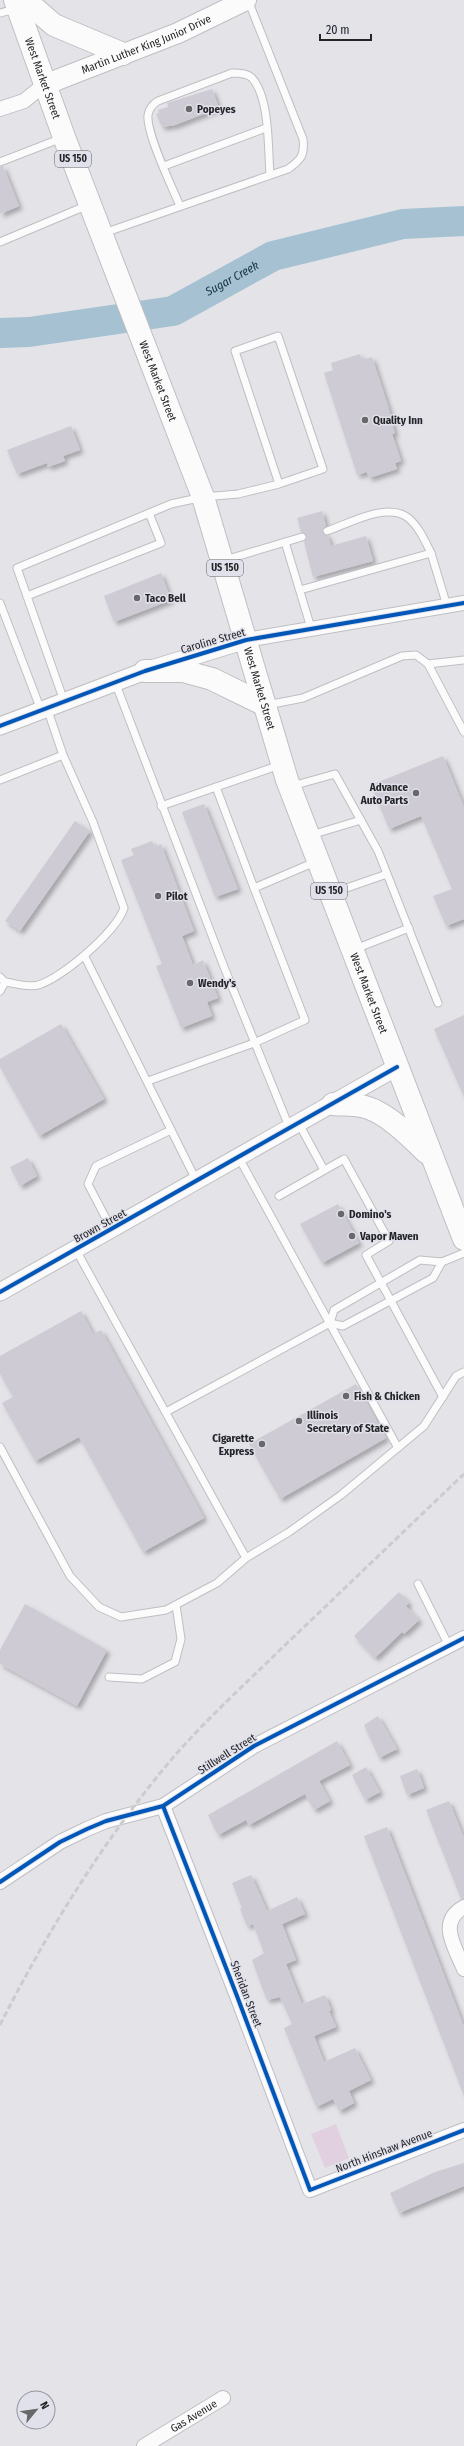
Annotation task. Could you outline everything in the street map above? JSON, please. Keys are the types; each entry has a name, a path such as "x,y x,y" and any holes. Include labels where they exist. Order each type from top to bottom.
{"main road":[{"name":"Martin Luther King Junior Drive","path":"44,85 178,33 247,0"},
{"path":"14,5 54,25 123,54"},
{"name":"West Market Street","path":"14,5 203,497 264,705 290,787 317,861 464,1240"},
{"path":"145,671 183,671 212,679 264,705"},
{"path":"333,1104 362,1106 385,1118 400,1127 433,1159"}],"street":[{"path":"0,109 24,101 44,85"},
{"name":"Caroline Street","path":"0,726 145,671 246,640 464,603"},
{"name":"Brown Street","path":"0,1292 295,1127 397,1067"},
{"name":"Stillwell Street","path":"0,1882 60,1842 87,1829 106,1821 163,1806 254,1746 464,1638"},
{"name":"Sheridan Street","path":"163,1806 238,1996 310,2190"},
{"path":"464,1907 454,1913 451,1918 450,1932 464,1969"},
{"name":"North Hinshaw Avenue","path":"310,2190 464,2130"},
{"name":"Gas Avenue","path":"144,2446 223,2398"}],"lane":[{"path":"102,233 288,169 300,160 305,151 303,139 247,0"},
{"path":"180,206 148,121 148,114 152,105 158,101 232,73 241,73 251,77 257,86 264,107 270,174"},
{"path":"164,166 266,128"},
{"path":"0,162 64,137"},
{"path":"0,242 91,204"},
{"path":"64,701 17,568 171,504 203,497 238,494 279,484 323,469 278,336 235,351 279,484"},
{"path":"327,531 375,514 394,512 407,518 420,532 431,553 447,606"},
{"path":"27,596 161,543 149,513"},
{"path":"223,561 302,537"},
{"path":"285,542 311,628"},
{"path":"300,590 431,553"},
{"path":"0,604 63,755 93,822 124,908 112,927 85,957 38,986 2,980 0,991"},
{"path":"264,705 303,698 402,656 416,655 428,664 462,724 464,732"},
{"path":"428,664 464,660"},
{"path":"115,682 161,806 254,1043 295,1127 324,1170"},
{"path":"0,780 63,755"},
{"path":"161,806 282,764"},
{"path":"290,787 335,774 378,851 438,1003"},
{"path":"148,1081 254,1043 306,1020 216,787"},
{"path":"308,836 361,820"},
{"path":"254,888 317,861"},
{"path":"330,893 387,874"},
{"path":"352,950 409,928"},
{"path":"85,957 148,1081 196,1182"},
{"path":"112,1230 88,1184 96,1166 171,1130"},
{"path":"239,1158 398,1448"},
{"path":"279,1196 344,1159 389,1241 366,1255 443,1397"},
{"path":"76,1250 246,1558"},
{"path":"166,1412 330,1322 334,1310 420,1260 442,1262 464,1253"},
{"path":"330,1322 343,1326 391,1301 433,1278 442,1262"},
{"path":"0,1447 70,1576 99,1607 121,1618 166,1610 217,1583 246,1558 289,1532 341,1495 424,1426 456,1376 464,1372"},
{"path":"418,1584 449,1646"},
{"path":"109,1677 142,1679 174,1662 181,1639 176,1605"}],"shaded area":[{"path":"336,2124 349,2158 325,2168 311,2134"}],"building":[{"name":"Popeyes","path":"212,89 219,108 175,125 162,127 156,114 159,113 158,110 168,107 167,103"},
{"path":"3,166 19,206 0,214 0,167"},
{"name":"Quality Inn","path":"360,354 362,360 372,357 388,406 395,434 392,434 401,461 395,463 397,469 369,478 367,472 357,475 324,373 333,370 331,363"},
{"path":"71,426 80,450 63,456 65,461 48,467 47,463 17,474 7,450"},
{"path":"322,511 326,526 322,532 328,536 331,546 366,536 373,561 313,577 304,542 307,536 301,532 297,518"},
{"name":"Taco Bell","path":"161,573 171,600 114,622 104,596"},
{"path":"443,756 464,807 464,919 446,926 433,896 452,889 421,816 389,829 371,785"},
{"name":"Pilot","path":"204,804 238,889 215,897 182,812"},
{"path":"75,821 90,831 20,931 5,921"},
{"path":"152,841 155,847 161,844 194,931 182,936 193,965 203,960 218,998 207,1002 212,1016 181,1028 156,966 162,964 121,860 134,855 131,849"},
{"path":"464,1015 464,1097 434,1029"},
{"path":"61,1024 104,1099 39,1136 0,1067 0,1059"},
{"path":"28,1158 37,1176 20,1186 10,1167"},
{"path":"338,1204 359,1243 322,1263 300,1224"},
{"path":"81,1311 93,1334 101,1330 204,1518 143,1552 79,1437 35,1461 2,1403 13,1397 0,1374 0,1356"},
{"path":"356,1384 386,1438 280,1499 249,1444"},
{"path":"399,1592 409,1603 406,1606 419,1620 404,1634 402,1632 375,1658 354,1636"},
{"path":"25,1604 107,1650 77,1706 0,1664 0,1650"},
{"path":"378,1716 397,1749 379,1758 364,1725"},
{"path":"337,1741 350,1765 319,1781 330,1801 314,1810 305,1794 249,1825 246,1820 218,1835 208,1815"},
{"path":"366,1767 380,1792 365,1800 352,1775"},
{"path":"417,1769 424,1788 407,1795 400,1776"},
{"path":"449,1801 464,1838 464,1899 461,1899 426,1810"},
{"path":"387,1827 464,2027 464,2096 364,1836"},
{"path":"251,1875 267,1911 297,1897 305,1914 282,1924 296,1960 286,1964 302,2004 325,1995 331,2010 329,2011 336,2027 314,2036 324,2062 355,2048 371,2080 349,2091 354,2103 339,2111 333,2099 316,2107 284,2028 292,2024 280,1997 267,2000 261,1985 252,1960 264,1953 253,1924 247,1926 240,1909 242,1908 232,1883"},
{"path":"464,2163 464,2186 399,2213 390,2193 435,2172"}],"waterway":[{"name":"Sugar Creek","path":"0,333 29,332 173,311 273,256 403,224 464,221"}],"railway":[{"path":"0,2025 51,1931 90,1869 131,1810 183,1746 232,1696 464,1474"}],"cycle path":[{"path":"0,726 145,671 246,640 464,603"},
{"path":"0,1292 397,1067"},
{"path":"0,1882 60,1842 87,1829 106,1821 163,1806 254,1746 464,1638"},
{"path":"163,1806 310,2190 464,2130"}],"place":[{"name":"Popeyes","path":"189,109"},
{"name":"Quality Inn","path":"365,420"},
{"name":"Taco Bell","path":"137,598"},
{"name":"Advance Auto Parts","path":"416,793"},
{"name":"Pilot","path":"158,896"},
{"name":"Wendy's","path":"190,983"},
{"name":"Domino's","path":"341,1214"},
{"name":"Vapor Maven","path":"352,1236"},
{"name":"Fish & Chicken","path":"346,1396"},
{"name":"Illinois Secretary of State","path":"299,1421"},
{"name":"Cigarette Express","path":"262,1444"}]}
